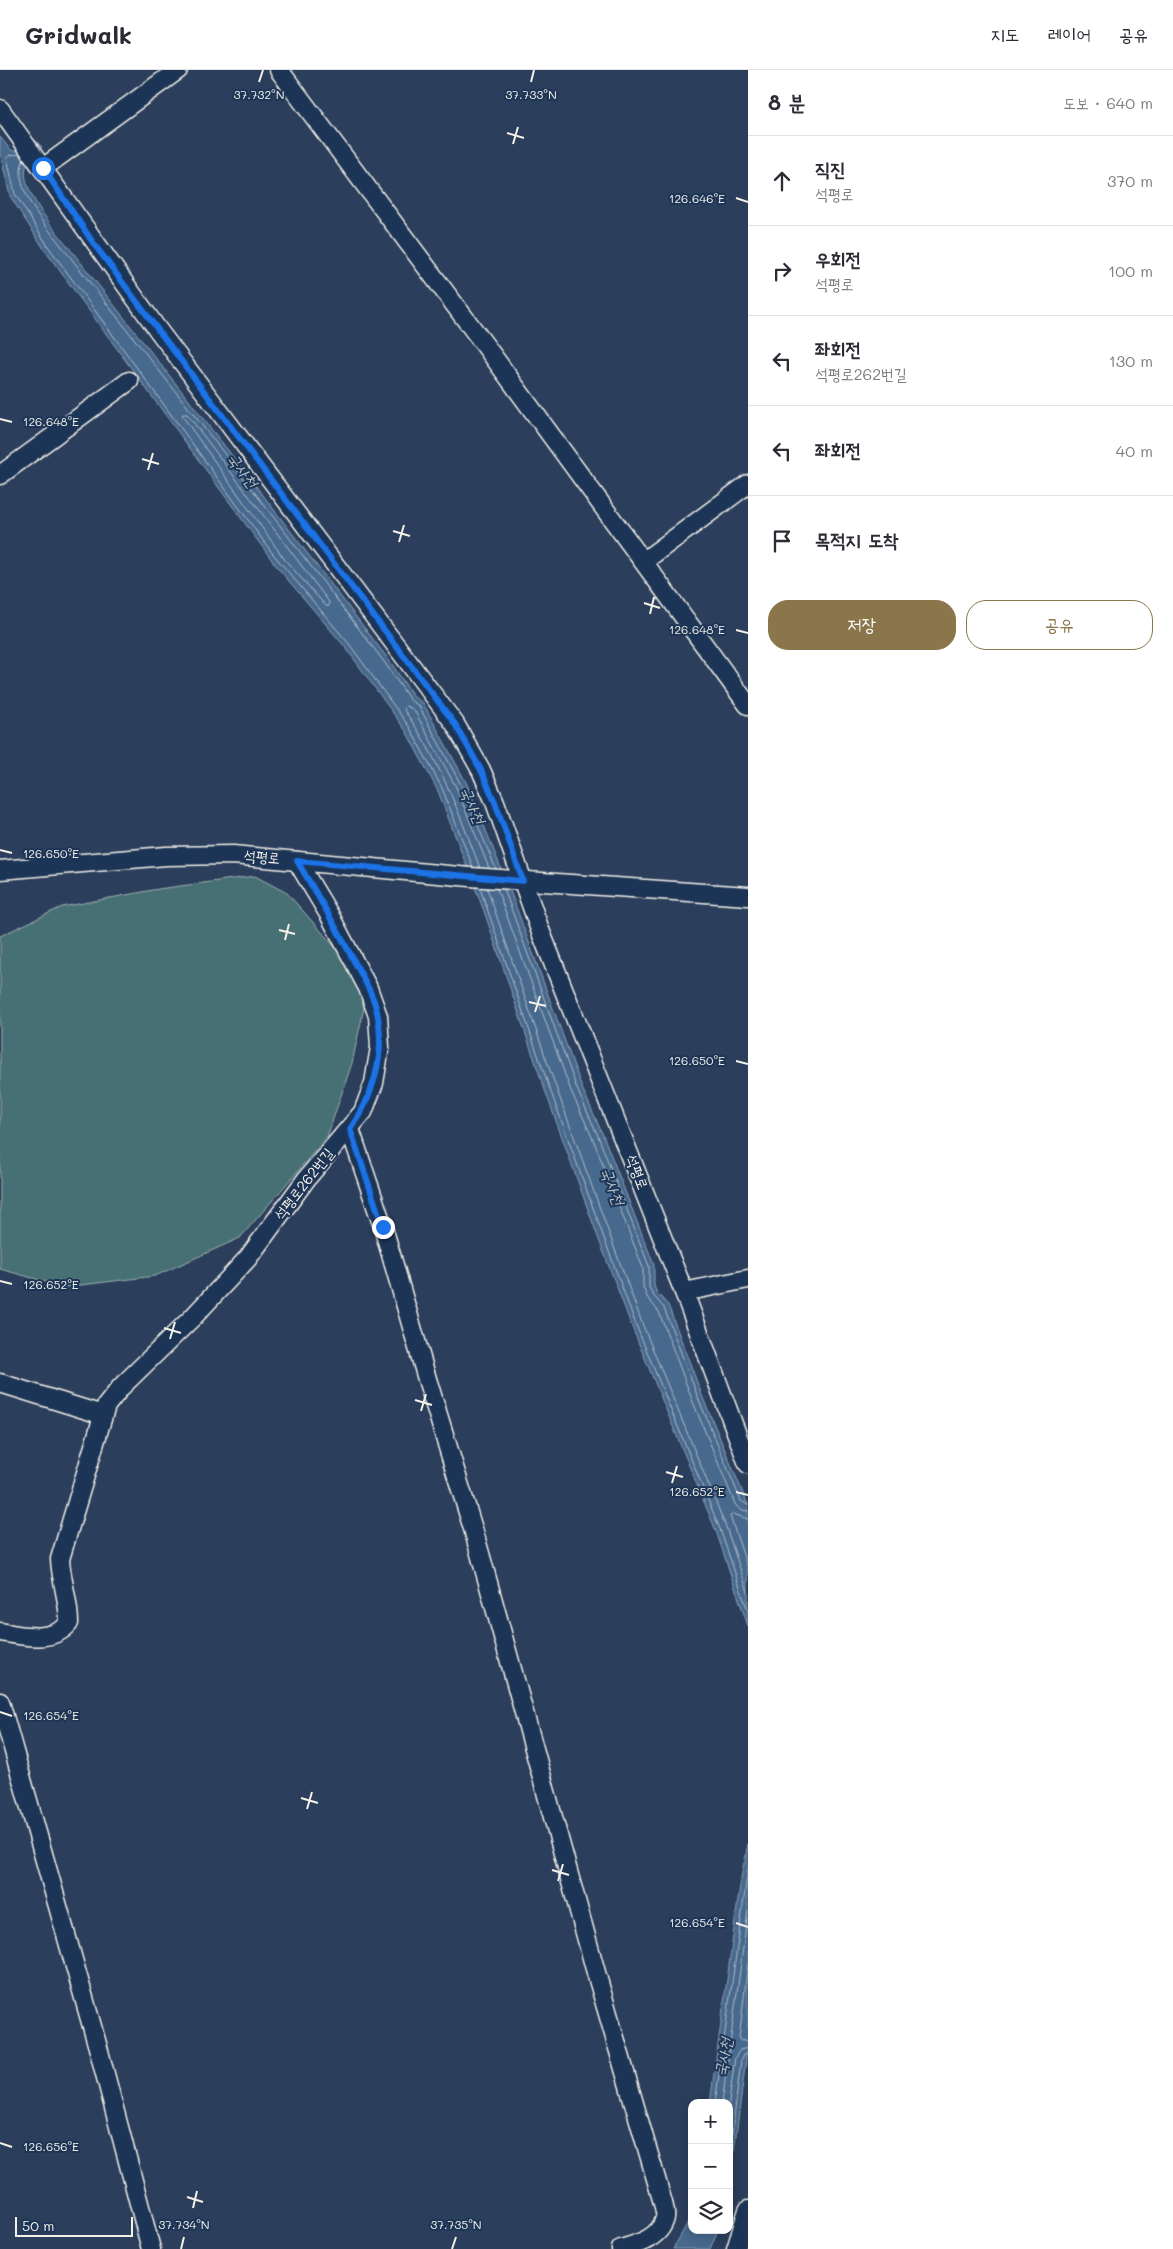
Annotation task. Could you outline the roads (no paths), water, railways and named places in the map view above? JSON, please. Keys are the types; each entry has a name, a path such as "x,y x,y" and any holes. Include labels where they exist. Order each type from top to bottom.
{"street":[{"path":"43,168 178,70"},
{"path":"279,70 644,561 748,705"},
{"name":"석평로","path":"0,109 158,330 455,724 481,770 495,802 519,881 684,1292 748,1464"},
{"path":"0,475 129,381"},
{"path":"644,561 748,484"},
{"name":"석평로","path":"0,870 166,856 232,855 519,881 748,896"},
{"name":"석평로262번길","path":"0,1632 51,1636 63,1631 69,1623 66,1594 60,1573 60,1560 106,1406 121,1387 194,1316 248,1258 307,1178 363,1112 374,1083 380,1046 378,1016 368,988 330,916 297,861"},
{"path":"350,1129 383,1227 474,1532 663,2203 665,2218 658,2230 649,2239 622,2249"},
{"path":"684,1292 748,1279"},
{"path":"0,1383 103,1415"},
{"path":"0,1702 91,2023 151,2249"},
{"path":"736,2249 748,2210"}],"water":[{"name":"국사천","path":"0,137 14,151 35,140 42,147 28,161 25,173 27,184 38,207 256,486 389,660 414,697 423,703 466,782 515,904 582,1088 603,1135 654,1265 654,1286 657,1293 668,1305 703,1398 748,1505 748,1626 716,1531 632,1327 599,1240 542,1082 484,911 438,791 406,731 346,648 277,567 46,252 10,196 0,153"},
{"name":"국사천","path":"748,1844 748,2044 733,2158 733,2099 711,2099 741,1878"},
{"path":"688,2220 688,2234 716,2234 710,2249 673,2249"}]}
